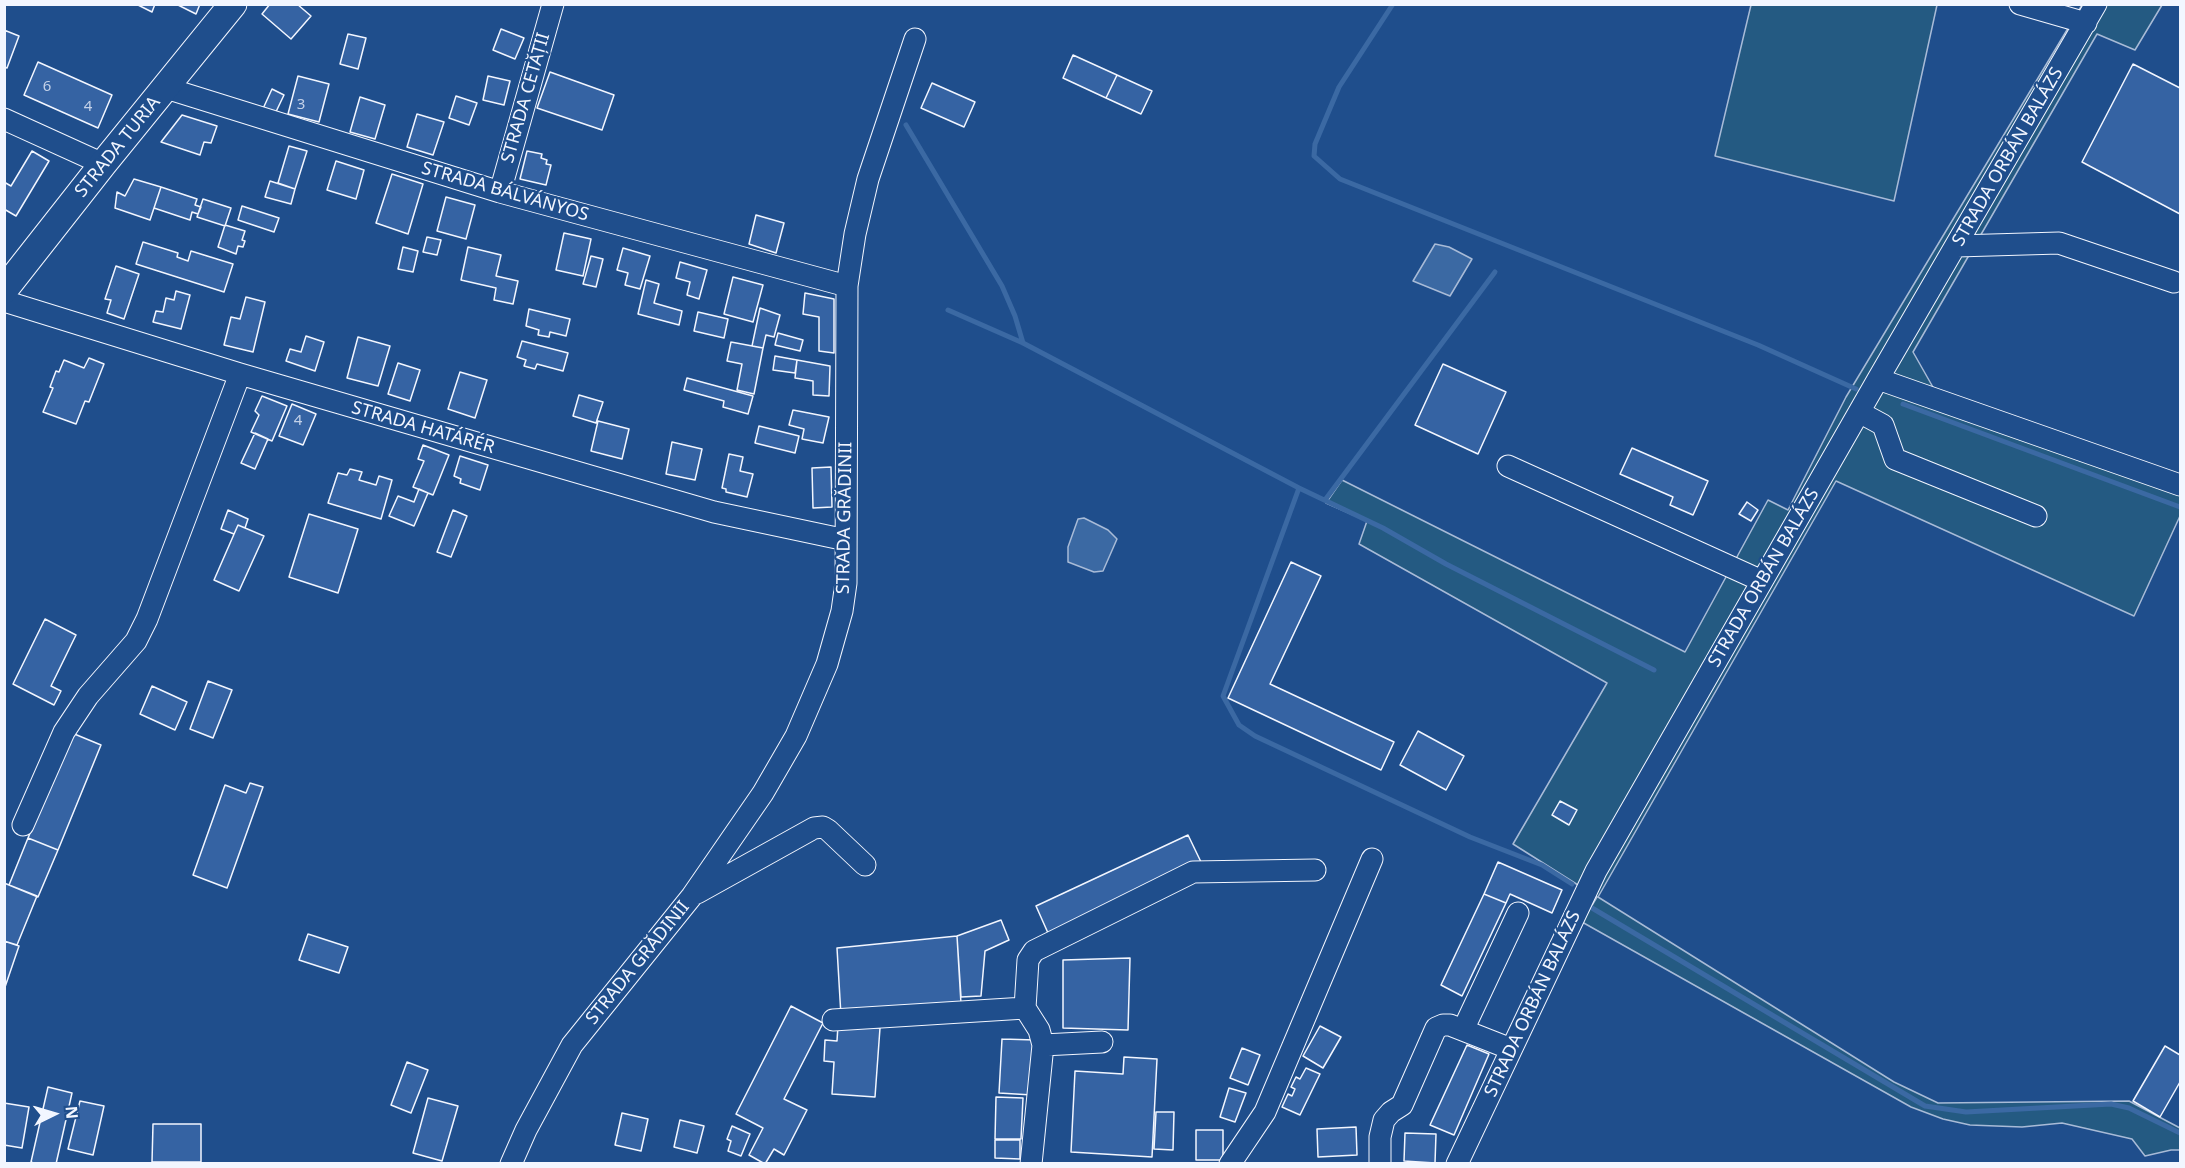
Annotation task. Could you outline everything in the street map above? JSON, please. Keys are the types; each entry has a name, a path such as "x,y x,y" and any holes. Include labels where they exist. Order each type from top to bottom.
{"main road":[{"name":"STRADA TURIA","path":"4,290 233,4"}],"street":[{"name":"STRADA CETĂȚII","path":"500,192 553,4"},
{"path":"2020,4 2091,14"},
{"name":"STRADA ORBÁN BALÁZS","path":"1457,1164 1596,871 1859,412 2091,14"},
{"name":"STRADA GRĂDINII","path":"511,1164 526,1130 572,1045 692,896 764,793 796,736 827,664 842,611 846,583 847,286 855,234 868,179 915,39"},
{"name":"STRADA BÁLVÁNYOS","path":"166,88 500,192 847,286"},
{"path":"4,119 103,164"},
{"path":"1957,246 2059,243 2174,282"},
{"name":"STRADA HATÁRÉR","path":"4,301 240,374 714,512 846,540"},
{"path":"23,825 64,732 88,696 132,646 147,619 240,374"},
{"path":"1878,380 2181,485"},
{"path":"1859,412 1883,425 1895,459 2036,516"},
{"path":"1508,466 1762,581"},
{"path":"692,896 814,828 823,827 828,830 865,865"},
{"path":"1230,1164 1265,1112 1372,859"},
{"path":"1031,1164 1043,1045 1039,1030 1025,1008 1028,960 1034,951 1192,872 1316,870"},
{"path":"1463,1030 1518,913"},
{"path":"833,1020 1025,1008"},
{"path":"1380,1164 1380,1137 1384,1120 1402,1105 1436,1028 1443,1024 1450,1025 1511,1049"},
{"path":"1043,1045 1102,1042"}],"shaded area":[{"path":"1751,5 1937,5 1894,201 1715,156"},
{"path":"2082,5 2162,5 2135,50 2097,34 1913,352 1938,396 2180,481 2180,516 2134,616 1836,481 1598,897 1894,1082 1938,1103 2129,1101 2180,1128 2180,1150 2145,1156 2132,1139 2062,1123 2022,1127 1970,1125 1943,1119 1911,1107 1582,922 1597,897 1513,844 1607,683 1359,544 1367,521 1326,503 1342,480 1685,652 1768,500 1788,510 1846,397"},
{"path":"1435,244 1449,247 1472,259 1450,296 1413,281"},
{"path":"1084,518 1108,530 1117,539 1103,571 1094,572 1068,562 1068,547 1078,519"}],"building":[{"path":"136,4 155,4 152,12"},
{"path":"176,4 200,4 196,14"},
{"path":"270,4 297,4 311,16 291,39 262,14"},
{"path":"501,29 524,38 515,59 493,50"},
{"path":"4,30 19,36 7,68 4,67"},
{"path":"348,34 366,38 358,69 340,64"},
{"path":"1073,55 1117,75 1106,98 1063,78"},
{"path":"38,62 112,95 98,128 24,95"},
{"path":"2133,64 2180,88 2180,214 2082,162"},
{"path":"550,72 614,95 602,130 537,108"},
{"path":"1117,75 1152,91 1141,114 1106,98"},
{"path":"298,76 329,84 319,122 288,114"},
{"path":"488,76 510,81 504,105 483,100"},
{"path":"932,83 975,102 964,127 921,108"},
{"path":"272,89 284,95 273,118 261,113"},
{"path":"456,96 477,103 469,125 449,118"},
{"path":"360,97 385,105 375,139 350,132"},
{"path":"417,114 444,122 433,155 407,147"},
{"path":"182,115 217,126 211,143 204,142 200,155 161,142"},
{"path":"289,146 307,151 295,189 278,183"},
{"path":"32,151 49,161 16,216 4,209 4,182 11,186"},
{"path":"527,151 542,154 541,158 547,160 546,164 551,165 546,185 520,179"},
{"path":"336,161 364,170 356,199 327,190"},
{"path":"392,174 423,184 408,234 376,223"},
{"path":"134,179 161,187 150,220 115,208 117,192 125,196"},
{"path":"270,181 295,189 291,204 265,197"},
{"path":"161,187 197,199 195,205 201,207 198,214 192,212 190,220 154,208"},
{"path":"446,197 475,205 466,239 437,231"},
{"path":"203,199 231,208 225,226 197,217"},
{"path":"242,206 279,218 274,232 238,220"},
{"path":"756,215 784,223 776,253 749,244"},
{"path":"225,225 245,231 242,240 245,241 243,247 238,246 236,254 218,247"},
{"path":"564,233 591,239 583,276 556,270"},
{"path":"427,237 441,240 437,255 423,252"},
{"path":"143,242 178,253 177,257 188,261 191,251 233,264 224,292 136,264"},
{"path":"403,247 418,251 413,272 398,269"},
{"path":"468,247 501,255 496,276 518,281 513,304 494,300 496,288 461,280"},
{"path":"623,248 650,256 640,289 625,285 628,273 617,270"},
{"path":"591,256 603,259 596,287 583,284"},
{"path":"680,262 707,270 699,299 687,295 690,282 676,278"},
{"path":"116,266 139,274 124,319 107,313 111,300 105,299"},
{"path":"733,277 763,285 753,322 724,314"},
{"path":"646,280 659,284 654,303 682,311 679,325 638,314"},
{"path":"176,291 190,295 181,329 153,322 156,311 163,312 166,298 174,300"},
{"path":"805,293 834,299 834,353 819,351 819,317 803,314"},
{"path":"246,297 265,302 253,352 224,345 231,317 240,319"},
{"path":"760,308 780,315 774,337 766,335 763,348 752,346"},
{"path":"529,309 570,319 566,336 550,332 549,337 538,335 539,330 526,326"},
{"path":"698,312 728,319 724,338 694,331"},
{"path":"778,333 803,340 800,351 775,345"},
{"path":"306,336 324,342 315,371 286,361 290,349 301,352"},
{"path":"358,337 390,346 378,386 347,378"},
{"path":"522,341 568,353 563,371 537,364 535,369 524,366 526,360 517,357"},
{"path":"731,342 763,348 754,394 737,390 742,364 727,361"},
{"path":"775,356 797,360 795,373 773,370"},
{"path":"89,358 104,364 89,402 85,401 76,424 43,412 53,388 50,387 56,371 59,372 64,360 84,368"},
{"path":"797,360 830,366 829,396 813,395 813,381 795,378"},
{"path":"398,363 420,370 410,401 388,394"},
{"path":"1443,364 1506,392 1478,454 1415,425"},
{"path":"460,372 487,380 475,418 448,409"},
{"path":"687,378 753,396 748,414 723,407 724,401 684,390"},
{"path":"579,395 603,402 596,423 573,416"},
{"path":"262,396 287,406 272,441 251,432 259,415 255,411"},
{"path":"292,404 316,414 303,445 279,436"},
{"path":"793,410 829,417 823,443 802,439 804,429 789,425"},
{"path":"598,421 629,429 622,459 591,451"},
{"path":"759,426 799,436 795,453 755,443"},
{"path":"255,433 268,439 255,469 241,463"},
{"path":"672,442 702,449 695,480 666,474"},
{"path":"423,445 449,455 433,495 413,487 424,461 418,459"},
{"path":"1632,448 1708,481 1693,515 1670,505 1673,497 1620,474"},
{"path":"729,454 743,457 740,471 753,474 747,497 726,492 726,489 722,488"},
{"path":"460,456 488,465 480,490 460,483 461,479 454,476"},
{"path":"831,467 832,507 813,508 812,468"},
{"path":"350,469 362,472 359,480 376,485 379,476 392,480 381,519 328,503 338,473 347,475"},
{"path":"419,489 428,493 414,526 389,516 398,496 414,502"},
{"path":"1747,502 1758,510 1751,521 1739,514"},
{"path":"228,510 248,519 245,528 238,525 234,534 221,529"},
{"path":"453,510 467,516 451,557 437,552"},
{"path":"309,514 358,529 338,593 289,577"},
{"path":"238,525 264,536 239,591 214,580"},
{"path":"1291,562 1321,576 1270,684 1394,742 1381,770 1228,698"},
{"path":"45,619 76,635 51,686 61,691 54,705 13,684"},
{"path":"208,681 232,690 213,738 190,729"},
{"path":"152,686 187,702 175,730 140,714"},
{"path":"1418,731 1464,756 1446,790 1400,765"},
{"path":"72,733 101,745 58,850 28,838"},
{"path":"250,783 263,787 227,888 193,875 225,785 246,793"},
{"path":"1560,801 1577,810 1569,825 1552,815"},
{"path":"1188,835 1201,862 1048,933 1036,906"},
{"path":"28,838 58,850 38,897 9,885"},
{"path":"1498,862 1562,890 1552,913 1510,894 1506,903 1484,894"},
{"path":"4,883 37,896 17,945 4,941"},
{"path":"1484,894 1506,903 1462,996 1441,985"},
{"path":"1001,920 1009,940 985,951 981,996 961,997 957,936"},
{"path":"308,934 348,947 339,973 299,960"},
{"path":"957,936 961,1004 841,1016 837,948"},
{"path":"4,941 19,946 4,990"},
{"path":"1130,958 1128,1030 1063,1028 1063,960"},
{"path":"791,1006 823,1023 784,1099 807,1110 784,1155 774,1149 765,1164 749,1155 763,1128 736,1114"},
{"path":"838,1025 880,1028 875,1097 832,1094 834,1062 824,1061 825,1040 837,1041"},
{"path":"1320,1026 1341,1037 1323,1068 1303,1056"},
{"path":"1002,1039 1035,1040 1032,1095 999,1093"},
{"path":"1467,1045 1489,1054 1454,1135 1430,1125"},
{"path":"2165,1046 2180,1055 2180,1082 2160,1117 2133,1101"},
{"path":"1242,1048 1260,1055 1248,1085 1230,1078"},
{"path":"1124,1057 1157,1059 1152,1157 1071,1152 1075,1071 1123,1074"},
{"path":"407,1062 428,1070 411,1113 391,1105"},
{"path":"1306,1068 1320,1074 1300,1115 1282,1107 1288,1094 1292,1096 1295,1089 1291,1087 1296,1077 1300,1079"},
{"path":"48,1087 72,1093 56,1164 36,1164 31,1162"},
{"path":"1229,1088 1246,1093 1235,1122 1220,1117"},
{"path":"996,1097 1023,1098 1021,1139 995,1139"},
{"path":"428,1098 458,1106 442,1161 413,1153"},
{"path":"80,1101 104,1106 93,1155 68,1149"},
{"path":"4,1103 29,1107 22,1148 4,1145"},
{"path":"1156,1112 1174,1112 1173,1150 1154,1149"},
{"path":"622,1113 648,1119 641,1151 615,1145"},
{"path":"680,1120 704,1126 697,1153 674,1147"},
{"path":"153,1124 201,1124 201,1162 152,1162"},
{"path":"732,1126 750,1134 741,1156 728,1151 731,1141 727,1139"},
{"path":"1356,1127 1357,1155 1318,1157 1317,1129"},
{"path":"1196,1130 1223,1130 1223,1160 1196,1160"},
{"path":"1405,1133 1436,1134 1435,1163 1404,1161"},
{"path":"995,1140 1020,1140 1020,1159 995,1158"}],"waterway":[{"path":"1393,4 1339,87 1315,144 1314,156 1340,179 1758,345 1856,389"},
{"path":"906,125 1002,286 1015,316 1023,343"},
{"path":"1325,500 1495,272"},
{"path":"948,310 1023,343 1299,488 1223,696 1239,725 1255,736 1470,837 1542,865 1572,884"},
{"path":"1903,404 2180,507"},
{"path":"1299,488 1383,528 1446,564 1654,670"},
{"path":"1592,908 1925,1106 1966,1112 2111,1104 2129,1108 2180,1133"}]}
